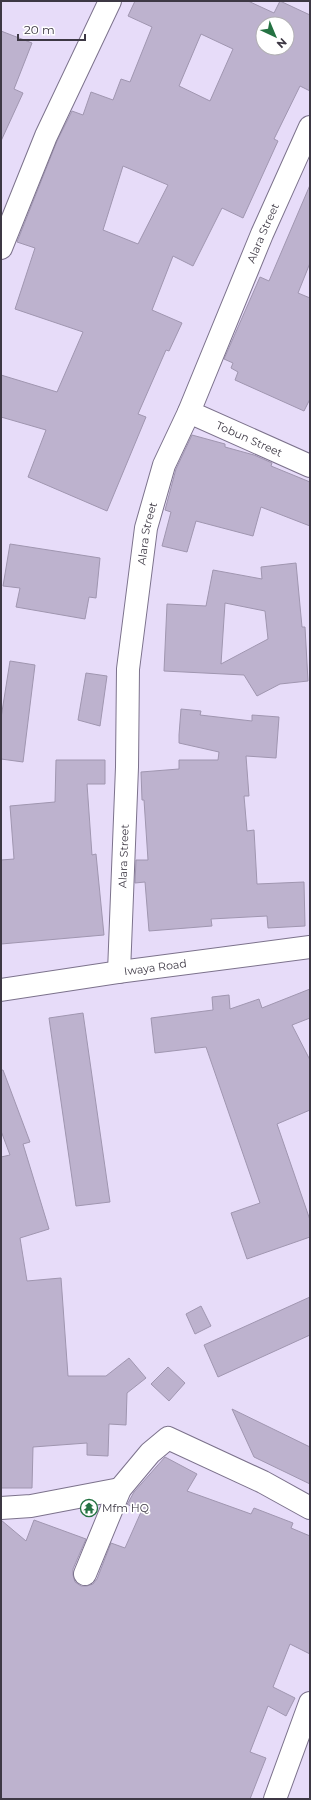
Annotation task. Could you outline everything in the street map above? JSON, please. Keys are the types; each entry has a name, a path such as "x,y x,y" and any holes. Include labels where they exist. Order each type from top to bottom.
{"street":[{"path":"1,248 46,136 110,1"},
{"name":"Alara Street","path":"118,972 127,768 128,669 146,528 164,465 189,412 262,234 310,127"},
{"name":"Tobun Street","path":"189,412 310,466"},
{"name":"Iwaya Road","path":"1,990 118,972 310,947"},
{"path":"85,1574 120,1489 150,1453 168,1438 262,1482 310,1508"},
{"path":"1,1508 31,1506 120,1489"},
{"path":"275,1799 310,1702"}],"building":[{"path":"135,1 248,1 274,13 280,1 310,15 310,91 300,86 274,139 278,141 243,218 222,208 193,266 173,256 152,310 182,323 169,351 166,350 138,414 146,417 107,511 28,477 46,430 1,417 1,375 57,392 83,332 15,309 35,248 17,242 57,141 72,111 83,115 91,92 113,100 121,79 130,82 152,27 128,16","holes":["201,34 233,49 210,101 179,86","123,166 168,185 138,244 103,230"]},
{"path":"1,31 32,43 14,89 23,93 1,141"},
{"path":"310,185 310,263 298,293 310,298 310,399 304,411 235,380 238,372 231,368 233,363 224,359 260,277 269,281"},
{"path":"192,435 225,444 225,447 254,455 272,463 271,466 310,482 310,526 261,507 253,536 196,521 187,552 162,546 171,512 165,510 176,469"},
{"path":"10,544 100,558 96,598 89,597 85,619 16,607 20,588 3,586"},
{"path":"296,563 302,627 305,627 308,681 280,684 257,696 244,675 164,671 167,604 206,606 213,570 262,579 261,567","holes":["225,603 265,611 268,639 221,664"]},
{"path":"10,661 35,665 23,762 1,759 1,718"},
{"path":"86,673 107,676 100,726 78,720"},
{"path":"181,709 201,711 200,715 252,721 252,715 279,717 276,758 246,756 249,796 244,796 247,831 254,830 257,884 304,882 305,926 268,928 267,916 211,919 212,926 149,931 145,882 135,883 136,860 148,860 144,800 142,800 141,772 179,769 179,760 218,760 219,752 179,743"},
{"path":"56,760 105,760 105,784 87,784 92,855 96,854 104,935 1,944 1,860 14,859 10,806 55,802"},
{"path":"310,989 310,1018 292,1025 310,1060 310,1110 277,1124 310,1220 310,1237 247,1259 231,1213 260,1203 206,1047 155,1053 151,1018 213,1010 212,997 229,995 230,1009 259,999 262,1008"},
{"path":"83,1013 110,1202 76,1206 49,1018"},
{"path":"1,1070 3,1070 30,1142 23,1144 49,1229 20,1238 27,1281 61,1278 68,1376 106,1376 129,1358 146,1378 127,1393 126,1425 109,1424 108,1456 87,1455 87,1443 33,1447 32,1488 1,1488 1,1157 10,1155 1,1131"},
{"path":"310,1297 310,1335 218,1377 204,1345"},
{"path":"201,1306 211,1326 195,1334 186,1314"},
{"path":"168,1367 185,1383 169,1401 151,1384"},
{"path":"232,1409 310,1447 310,1484 254,1457"},
{"path":"165,1457 197,1474 187,1491 251,1514 254,1508 293,1523 291,1528 310,1536 310,1654 290,1644 273,1687 295,1698 286,1716 268,1706 250,1752 266,1758 250,1799 1,1799 1,1520 26,1541 34,1520 86,1539 73,1569 73,1575 75,1582 81,1586 93,1584 97,1579 111,1543 125,1548 141,1512 127,1504 134,1492"}],"place":[{"name":"Mfm HQ","path":"89,1508"}]}
